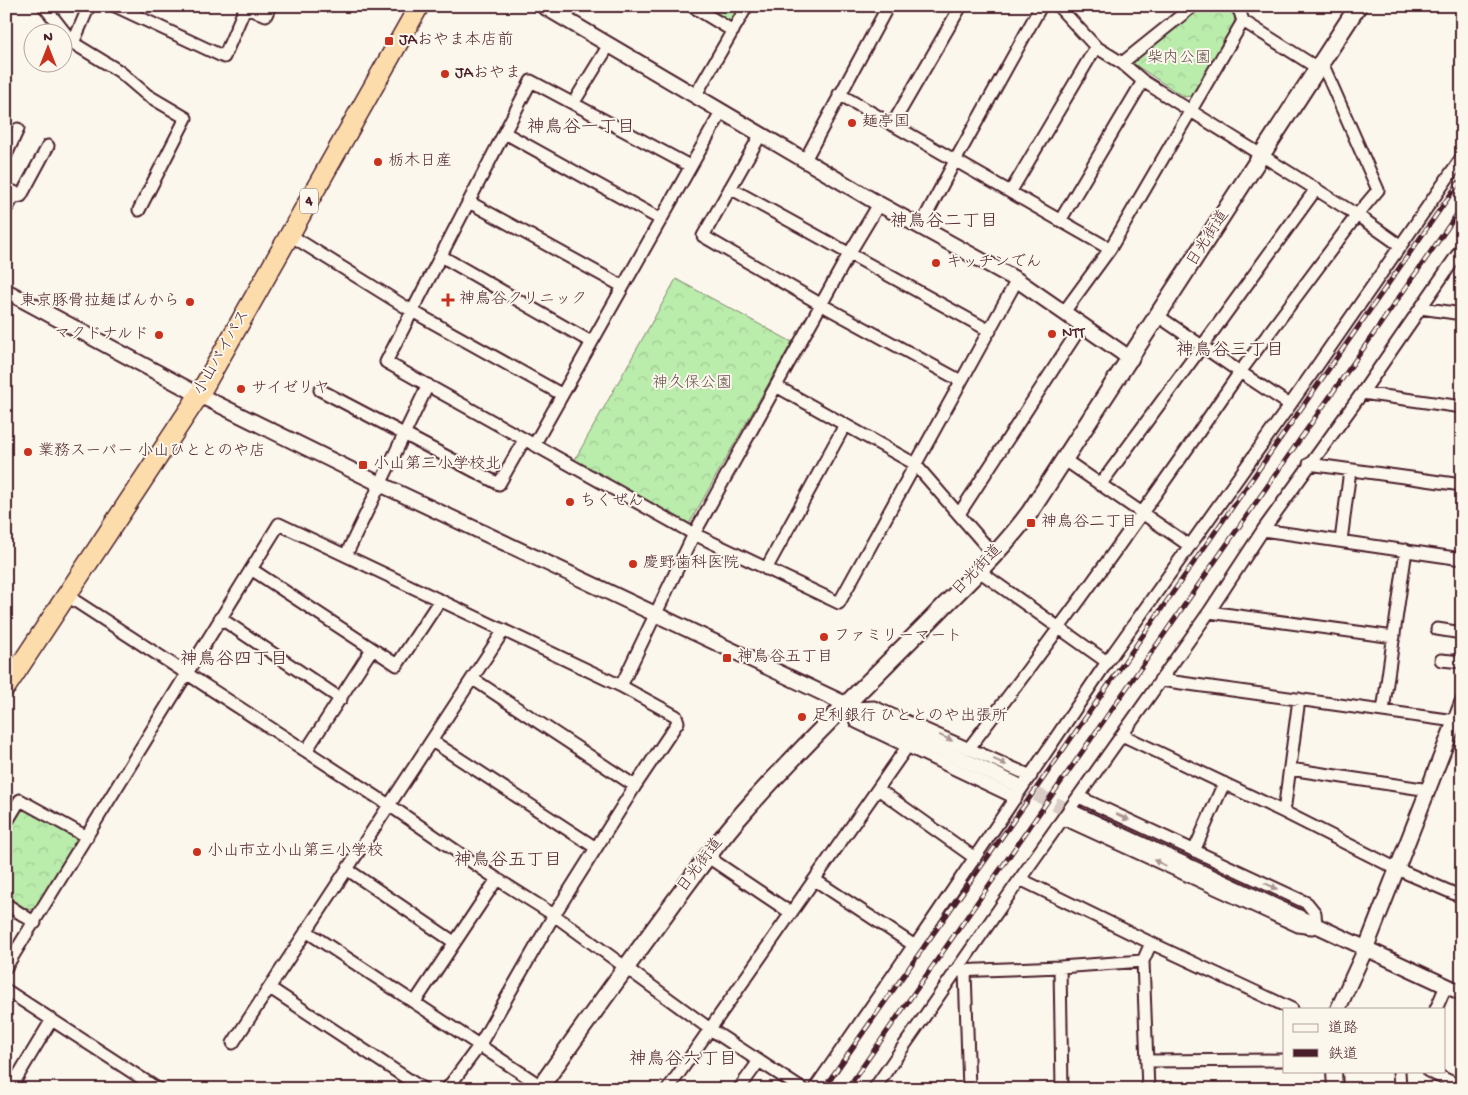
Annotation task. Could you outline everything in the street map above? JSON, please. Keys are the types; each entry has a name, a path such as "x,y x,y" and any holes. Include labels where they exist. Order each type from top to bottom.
{"highway":[{"name":"小山バイパス","path":"6,687 199,395 419,6"}],"main road":[{"name":"日光街道","path":"540,1087 625,968 743,812 994,555 1030,512 1131,359 1358,6"}],"street":[{"path":"44,6 73,43 119,71 147,95 186,118 139,210"},
{"path":"73,43 89,6"},
{"path":"115,6 224,57 243,7 266,15 270,6"},
{"path":"542,6 879,204 1017,280 1131,359"},
{"path":"566,20 572,6"},
{"path":"692,6 733,31"},
{"path":"695,96 747,6"},
{"path":"805,160 888,6"},
{"path":"892,125 960,6"},
{"path":"920,227 1041,6"},
{"path":"1058,6 1096,47 1122,63 1143,81 1357,215 1401,246"},
{"path":"1122,63 1194,6"},
{"path":"969,748 1059,629 1142,514 1240,372 1357,215 1378,190 1320,66 1243,21 1236,6"},
{"path":"1064,312 1110,249 1243,21"},
{"path":"574,102 609,45"},
{"path":"1010,191 1096,47"},
{"path":"690,166 532,80 386,362 694,534 839,603 1017,280"},
{"path":"1061,220 1143,81"},
{"path":"839,94 1110,249"},
{"path":"320,390 499,484 561,394 722,111"},
{"path":"6,155 18,129"},
{"path":"505,133 660,219"},
{"path":"761,134 704,236 822,305 961,381"},
{"path":"6,209 10,193 21,196 48,146"},
{"path":"816,1089 975,858 1016,792 1031,776 1107,662 1290,405 1462,157"},
{"path":"730,188 990,331"},
{"path":"1100,485 1316,189"},
{"path":"469,202 622,286"},
{"path":"621,686 694,534 849,254 879,204"},
{"path":"290,235 412,311 561,394"},
{"path":"874,1089 960,971 1020,878 1069,816 1079,797 1209,612 1263,530 1362,393 1462,248"},
{"path":"441,256 591,342"},
{"path":"6,291 199,395 380,484 848,706 1016,792"},
{"path":"1421,308 1462,314"},
{"path":"1158,316 1290,405"},
{"path":"959,514 1082,325"},
{"path":"346,555 428,385"},
{"path":"776,386 915,464 994,555"},
{"path":"1362,393 1462,407"},
{"path":"766,568 845,425"},
{"path":"1065,460 1190,546"},
{"path":"1309,464 1462,485"},
{"path":"1341,541 1350,470"},
{"path":"6,967 35,923 279,524 621,686 676,716 678,722 635,786 554,915 479,1046 447,1089"},
{"path":"1263,530 1462,559"},
{"path":"1383,711 1406,550"},
{"path":"251,569 397,665 440,600"},
{"path":"978,571 1107,662"},
{"path":"66,595 389,805 497,879 554,915 710,1029 802,1089"},
{"path":"1209,612 1394,637"},
{"path":"220,618 341,698"},
{"path":"1437,629 1462,632"},
{"path":"233,1043 504,630"},
{"path":"306,751 372,649"},
{"path":"1441,660 1462,662"},
{"path":"473,679 635,786"},
{"path":"1160,680 1458,721"},
{"path":"1284,812 1299,699"},
{"path":"1338,1008 1366,948 1458,721 1462,703"},
{"path":"848,706 856,722 907,747 1016,792"},
{"path":"848,706 874,707 1031,776"},
{"path":"1122,734 1397,869 1462,897"},
{"path":"432,741 596,848"},
{"path":"668,1089 907,747"},
{"path":"1290,769 1429,790"},
{"path":"1194,851 1224,783"},
{"path":"878,789 975,858"},
{"path":"1079,797 1307,903 1315,913 1316,924"},
{"path":"6,823 20,800 87,838"},
{"path":"1069,816 1316,924 1462,993"},
{"path":"708,857 791,913"},
{"path":"348,870 454,942"},
{"path":"1020,878 1151,943 1290,1008"},
{"path":"415,1002 497,879"},
{"path":"815,880 915,946"},
{"path":"6,904 35,923"},
{"path":"306,931 540,1087"},
{"path":"1148,1089 1143,961 1151,943"},
{"path":"960,971 1143,961"},
{"path":"1060,967 1062,1089"},
{"path":"960,971 970,1089"},
{"path":"1436,1008 1446,986"},
{"path":"270,988 423,1089"},
{"path":"6,990 158,1089"},
{"path":"10,1089 51,1020"},
{"path":"1147,1061 1283,1060"},
{"path":"740,1089 759,1061"},
{"path":"1334,1072 1336,1089"},
{"path":"1399,1072 1400,1089"},
{"path":"1430,1072 1461,1086"}],"green space":[{"path":"702,6 741,6 732,23"},
{"name":"柴内公園","path":"1201,6 1230,6 1235,14 1234,24 1191,96 1184,97 1134,64 1134,56"},
{"name":"神久保公園","path":"676,279 792,342 689,524 574,461"},
{"path":"25,804 75,833 79,842 37,908 29,910 6,897 6,827 19,807"}],"tunnel":[{"path":"1017,785 1074,813"}],"railway":[{"path":"823,1089 1026,803 1462,178"},
{"path":"847,1089 1462,207"}],"place":[{"name":"JAおやま本店前","path":"389,41"},
{"name":"JAおやま","path":"445,74"},
{"name":"麺亭国","path":"852,123"},
{"name":"栃木日産","path":"378,162"},
{"name":"キッチンでん","path":"936,263"},
{"name":"神鳥谷クリニック","path":"448,300"},
{"name":"東京豚骨拉麺ばんから","path":"190,302"},
{"name":"NTT","path":"1052,334"},
{"name":"マクドナルド","path":"159,335"},
{"name":"サイゼリヤ","path":"241,389"},
{"name":"業務スーパー 小山ひととのや店","path":"28,452"},
{"name":"小山第三小学校北","path":"363,465"},
{"name":"ちくぜん","path":"570,502"},
{"name":"神鳥谷二丁目","path":"1031,523"},
{"name":"慶野歯科医院","path":"633,564"},
{"name":"ファミリーマート","path":"824,637"},
{"name":"神鳥谷五丁目","path":"727,658"},
{"name":"足利銀行 ひととのや出張所","path":"802,717"},
{"name":"小山市立小山第三小学校","path":"197,852"}],"district":[{"name":"神鳥谷一丁目","path":"581,128"},
{"name":"神鳥谷二丁目","path":"944,222"},
{"name":"神鳥谷三丁目","path":"1230,351"},
{"name":"神鳥谷四丁目","path":"234,660"},
{"name":"神鳥谷五丁目","path":"508,861"},
{"name":"神鳥谷六丁目","path":"683,1060"}]}
